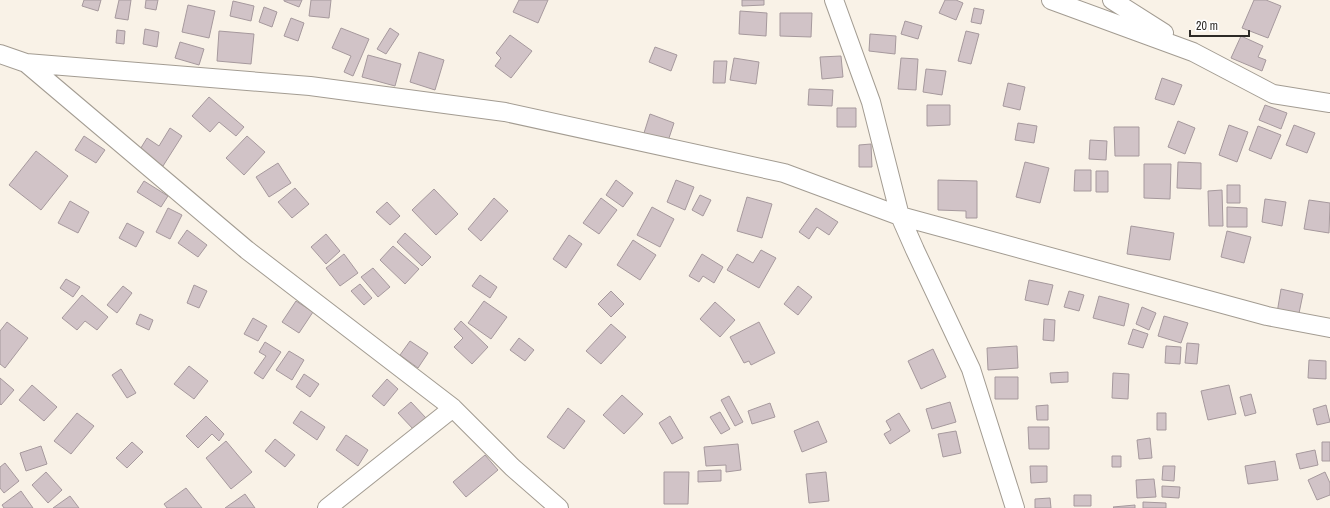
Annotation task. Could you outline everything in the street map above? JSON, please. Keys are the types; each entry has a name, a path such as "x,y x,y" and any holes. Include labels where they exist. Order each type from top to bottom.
{"street":[{"path":"834,0 871,102 900,216 971,369 1015,508"},
{"path":"1051,0 1193,52"},
{"path":"1112,0 1193,52 1273,94 1330,103"},
{"path":"0,54 26,63 310,86 505,112 784,173 900,216 1267,316 1330,328"},
{"path":"26,63 247,250 453,408 512,467 558,508"},
{"path":"327,508 453,408"}],"building":[{"path":"84,0 101,0 98,11 82,6"},
{"path":"119,0 131,0 128,20 115,18"},
{"path":"146,0 158,0 156,10 145,8"},
{"path":"284,0 302,0 299,7"},
{"path":"311,0 331,0 329,18 309,16"},
{"path":"519,0 548,0 538,23 513,12"},
{"path":"742,0 764,0 764,5 742,6"},
{"path":"945,0 956,0 963,3 956,20 939,13"},
{"path":"1254,0 1266,0 1281,6 1268,38 1242,28"},
{"path":"233,1 254,6 251,21 230,16"},
{"path":"188,5 215,11 209,38 182,32"},
{"path":"264,7 277,12 272,27 259,22"},
{"path":"974,8 984,10 981,24 971,22"},
{"path":"740,11 767,13 766,36 739,34"},
{"path":"780,13 812,13 811,37 780,36"},
{"path":"291,18 304,23 298,41 284,36"},
{"path":"905,21 922,26 918,39 901,34"},
{"path":"341,28 369,39 353,76 344,72 351,56 332,48"},
{"path":"390,28 399,34 386,54 377,49"},
{"path":"145,29 159,32 157,47 143,44"},
{"path":"117,30 125,31 124,44 116,43"},
{"path":"219,31 254,34 251,64 217,61"},
{"path":"966,31 979,34 971,64 958,61"},
{"path":"870,34 896,36 895,54 869,51"},
{"path":"510,35 532,51 511,78 495,66 501,58 496,53"},
{"path":"1241,36 1263,46 1258,57 1266,60 1262,71 1231,58"},
{"path":"180,42 204,49 199,65 175,58"},
{"path":"655,47 677,55 671,71 649,62"},
{"path":"419,52 444,60 435,90 410,82"},
{"path":"368,55 401,64 395,86 362,77"},
{"path":"841,56 843,77 822,79 820,57"},
{"path":"734,58 759,62 756,84 730,80"},
{"path":"901,58 918,59 916,90 898,89"},
{"path":"714,61 727,61 725,83 713,83"},
{"path":"926,69 946,71 942,95 923,92"},
{"path":"1162,78 1182,85 1174,105 1155,99"},
{"path":"1008,83 1025,87 1020,110 1003,106"},
{"path":"809,89 833,90 832,106 808,105"},
{"path":"209,97 244,127 236,136 219,122 210,132 192,116"},
{"path":"927,105 950,105 950,125 927,126"},
{"path":"1265,105 1287,113 1281,129 1259,120"},
{"path":"837,108 856,108 856,127 837,127"},
{"path":"650,114 674,123 668,141 644,133"},
{"path":"1178,121 1195,128 1185,154 1168,147"},
{"path":"1018,123 1037,126 1034,143 1015,140"},
{"path":"1229,125 1248,132 1237,162 1219,155"},
{"path":"1294,125 1315,133 1307,153 1286,145"},
{"path":"1258,126 1281,135 1271,159 1249,150"},
{"path":"1114,127 1139,127 1139,156 1115,156"},
{"path":"170,128 182,136 163,166 139,151 147,138 159,146"},
{"path":"84,136 105,150 96,163 75,150"},
{"path":"247,136 265,152 244,175 226,158"},
{"path":"1090,140 1107,141 1106,160 1089,159"},
{"path":"871,144 872,167 859,167 859,145"},
{"path":"36,151 68,176 41,210 9,185"},
{"path":"1025,162 1049,168 1040,203 1016,197"},
{"path":"1178,162 1201,163 1201,189 1177,188"},
{"path":"278,163 291,183 269,197 256,177"},
{"path":"1144,164 1171,164 1170,199 1144,198"},
{"path":"1075,170 1091,170 1091,191 1074,191"},
{"path":"1096,171 1108,171 1108,192 1096,192"},
{"path":"616,180 633,193 623,207 606,195"},
{"path":"676,180 694,187 685,210 667,202"},
{"path":"938,180 977,181 977,218 966,218 966,211 938,210"},
{"path":"144,181 168,196 161,207 137,192"},
{"path":"1227,185 1240,185 1240,203 1227,203"},
{"path":"295,188 309,204 292,218 278,202"},
{"path":"434,189 458,214 436,235 412,210"},
{"path":"1222,190 1223,226 1209,226 1208,191"},
{"path":"700,195 711,200 703,216 692,210"},
{"path":"747,197 772,204 762,238 737,231"},
{"path":"494,198 508,211 481,241 468,229"},
{"path":"601,198 617,210 599,234 583,223"},
{"path":"1265,199 1286,202 1282,226 1262,222"},
{"path":"1309,200 1330,203 1329,233 1304,229"},
{"path":"70,201 89,212 78,233 58,223"},
{"path":"387,202 400,216 390,225 376,212"},
{"path":"652,207 674,219 660,247 637,235"},
{"path":"1227,207 1247,208 1247,227 1227,227"},
{"path":"168,208 182,215 170,239 156,232"},
{"path":"816,208 838,222 829,235 817,227 809,239 799,232"},
{"path":"127,223 144,232 136,247 119,238"},
{"path":"1131,226 1174,233 1170,260 1127,254"},
{"path":"187,230 207,245 198,257 178,243"},
{"path":"1227,231 1251,237 1244,263 1221,257"},
{"path":"405,233 431,257 422,266 397,242"},
{"path":"326,234 340,251 326,264 311,247"},
{"path":"569,235 582,244 566,268 553,259"},
{"path":"633,240 656,255 640,280 617,265"},
{"path":"393,246 419,269 405,284 380,260"},
{"path":"761,250 776,258 759,288 727,270 737,254 753,263"},
{"path":"344,254 358,273 340,286 326,268"},
{"path":"702,254 723,267 714,283 703,276 699,282 689,276"},
{"path":"373,268 390,287 378,297 361,277"},
{"path":"480,275 497,287 490,298 472,286"},
{"path":"66,279 80,287 73,297 60,288"},
{"path":"1029,280 1053,285 1048,305 1025,300"},
{"path":"360,284 372,298 364,305 351,291"},
{"path":"194,285 207,291 199,308 187,303"},
{"path":"123,286 132,293 117,313 107,305"},
{"path":"798,286 812,297 798,315 784,304"},
{"path":"1281,289 1303,294 1298,318 1277,313"},
{"path":"611,291 624,304 611,317 598,304"},
{"path":"1069,291 1084,295 1079,311 1064,307"},
{"path":"82,295 108,317 97,330 85,321 77,330 62,318"},
{"path":"1099,296 1129,304 1124,326 1093,318"},
{"path":"296,301 313,312 299,333 282,322"},
{"path":"484,301 507,317 491,339 468,323"},
{"path":"715,302 735,320 720,337 700,319"},
{"path":"1142,307 1156,313 1149,330 1136,324"},
{"path":"140,314 153,320 149,330 136,324"},
{"path":"1164,316 1188,323 1181,343 1158,336"},
{"path":"253,318 267,326 258,341 244,334"},
{"path":"1044,319 1055,320 1054,341 1043,340"},
{"path":"461,321 488,347 472,364 454,347 463,338 454,329"},
{"path":"7,322 28,338 5,368 0,364 0,331"},
{"path":"759,322 775,353 751,365 749,361 744,363 730,337"},
{"path":"611,324 626,337 601,364 586,351"},
{"path":"1133,329 1148,334 1143,348 1128,344"},
{"path":"519,338 534,350 525,361 510,350"},
{"path":"410,341 428,353 418,368 400,355"},
{"path":"265,342 281,352 263,379 254,373 266,356 259,352"},
{"path":"1187,343 1199,344 1197,364 1185,363"},
{"path":"1017,346 1018,368 988,370 987,348"},
{"path":"1166,346 1181,347 1180,364 1165,363"},
{"path":"933,349 946,377 921,389 908,361"},
{"path":"289,351 304,360 292,380 276,370"},
{"path":"1309,360 1326,361 1326,379 1308,378"},
{"path":"189,366 208,381 194,399 174,384"},
{"path":"121,369 136,393 127,398 112,375"},
{"path":"1068,372 1068,382 1051,383 1050,373"},
{"path":"1113,373 1129,374 1128,399 1112,398"},
{"path":"304,374 319,384 310,397 296,387"},
{"path":"995,377 1018,377 1018,399 995,399"},
{"path":"0,378 14,390 1,405 0,404"},
{"path":"387,379 398,389 384,406 372,396"},
{"path":"32,385 57,407 44,421 19,400"},
{"path":"1229,385 1236,414 1208,420 1201,391"},
{"path":"1251,394 1256,413 1245,416 1240,397"},
{"path":"622,395 643,414 624,434 603,415"},
{"path":"729,396 743,422 735,426 721,400"},
{"path":"411,402 426,418 414,430 398,413"},
{"path":"950,402 956,422 932,429 926,409"},
{"path":"770,403 775,417 752,424 748,411"},
{"path":"1048,405 1048,420 1037,420 1036,406"},
{"path":"1326,405 1330,422 1317,425 1313,409"},
{"path":"568,408 585,421 564,449 547,437"},
{"path":"301,411 325,427 317,440 293,423"},
{"path":"720,412 730,429 721,434 710,417"},
{"path":"77,413 94,426 71,454 54,441"},
{"path":"899,413 910,431 890,444 884,434 891,430 886,421"},
{"path":"1157,413 1166,413 1166,430 1157,430"},
{"path":"206,416 224,434 219,441 212,434 198,448 186,436"},
{"path":"670,416 683,438 672,444 659,423"},
{"path":"818,421 827,442 802,452 794,431"},
{"path":"1028,427 1049,427 1049,449 1029,449"},
{"path":"956,431 961,453 943,457 938,434"},
{"path":"346,435 368,450 358,466 336,450"},
{"path":"1150,438 1152,458 1139,459 1137,440"},
{"path":"275,439 295,455 285,467 265,451"},
{"path":"226,441 252,472 231,489 206,458"},
{"path":"132,442 143,452 127,468 116,458"},
{"path":"1322,442 1330,442 1330,461 1322,461"},
{"path":"738,444 741,470 726,472 726,465 706,466 704,447"},
{"path":"41,446 47,464 26,471 20,453"},
{"path":"1315,450 1318,465 1300,469 1296,454"},
{"path":"485,455 498,470 466,497 453,482"},
{"path":"1112,456 1121,456 1121,467 1112,467"},
{"path":"1275,461 1278,480 1248,484 1245,466"},
{"path":"5,463 19,481 4,493 0,488 0,467"},
{"path":"1030,466 1047,466 1047,482 1031,483"},
{"path":"1163,466 1175,466 1174,481 1162,480"},
{"path":"721,470 721,481 698,482 698,471"},
{"path":"46,472 62,490 48,503 32,485"},
{"path":"664,472 689,472 688,504 664,504"},
{"path":"826,472 829,501 809,503 806,474"},
{"path":"1325,472 1330,483 1330,495 1317,500 1308,480"},
{"path":"1154,479 1156,497 1137,498 1136,480"},
{"path":"1162,486 1180,487 1179,498 1162,497"},
{"path":"186,488 202,508 167,508 164,504"},
{"path":"21,491 33,508 4,508 2,505"},
{"path":"245,494 255,508 225,508"},
{"path":"1074,495 1091,495 1091,506 1074,506"},
{"path":"70,496 79,508 53,508"},
{"path":"1050,498 1051,508 1035,508 1035,499"},
{"path":"1143,502 1166,503 1166,508 1143,508"},
{"path":"1135,505 1135,508 1113,507"}]}
